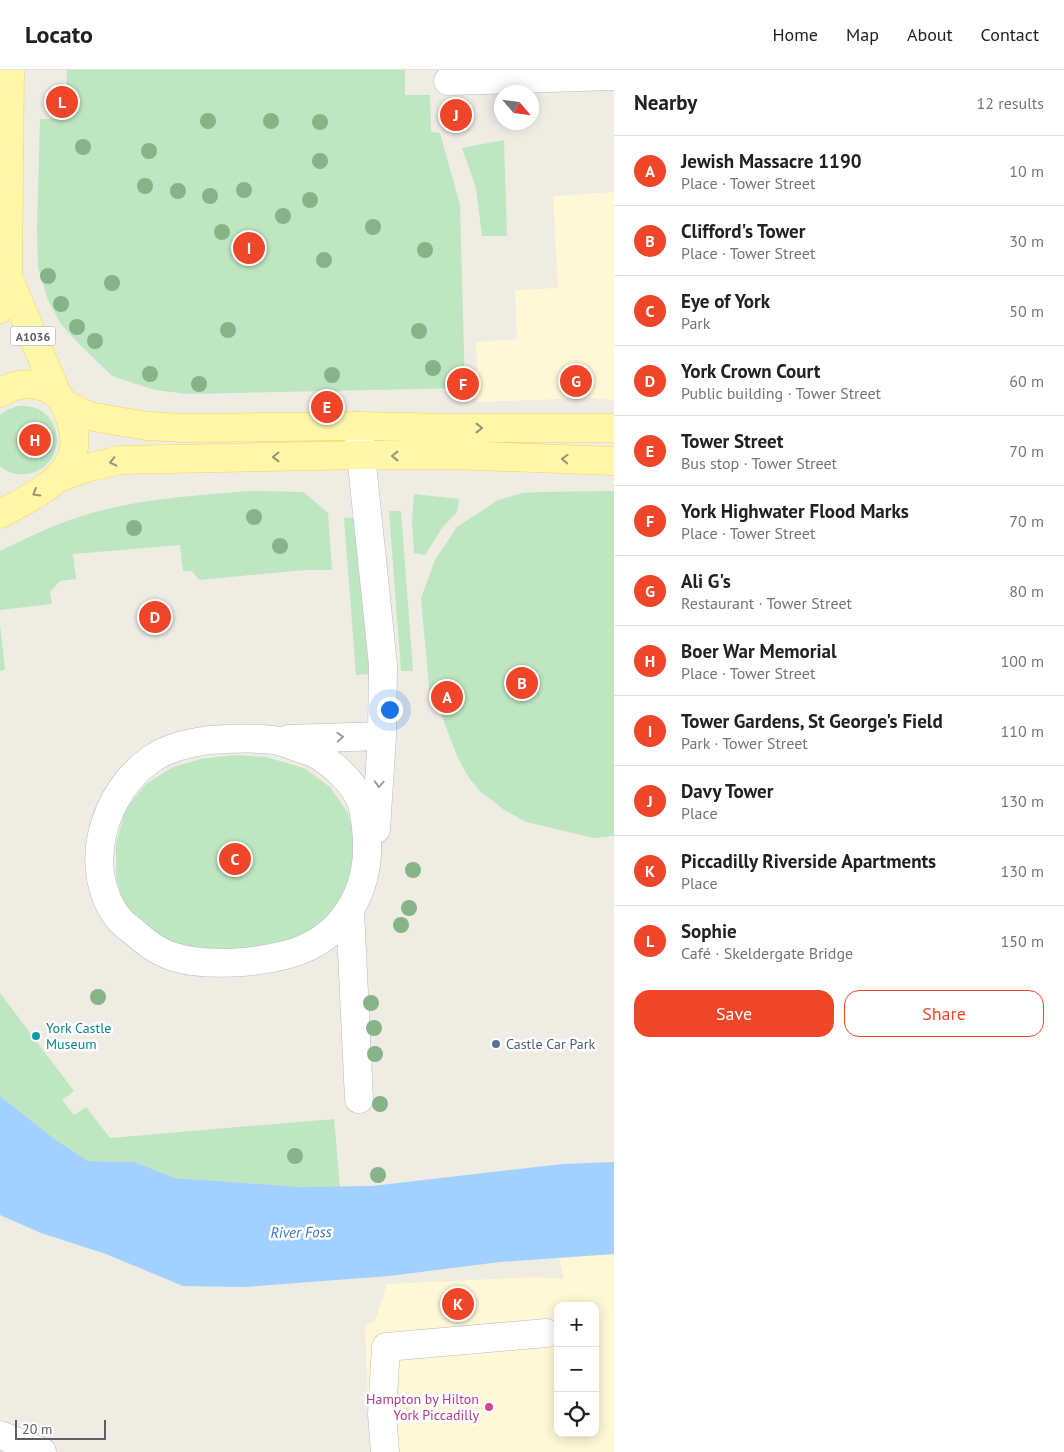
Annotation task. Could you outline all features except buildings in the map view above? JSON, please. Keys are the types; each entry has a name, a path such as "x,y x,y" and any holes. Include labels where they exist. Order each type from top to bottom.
{"main road":[{"name":"A1036","path":"0,309 8,277 10,70"},
{"name":"A1036","path":"6,510 58,478 68,466 74,452 74,433 62,401 8,277"},
{"path":"0,393 7,388 34,384 50,390 62,401 89,416 147,426 214,428 358,426 614,428"},
{"path":"58,478 86,468 120,460 453,455 614,461"}],"street":[{"path":"448,81 614,76"},
{"path":"358,426 383,665 382,736 376,829 364,879 350,910 330,934 304,950 274,958 240,961 204,962 173,957 144,942 119,919 106,895 99,867 102,836 110,808 132,777 153,758 182,745 209,740 274,740 382,736"},
{"path":"274,740 314,753 344,775 360,798 368,842 364,879"},
{"path":"350,910 359,1099"},
{"path":"385,1452 382,1414 386,1347 546,1333"},
{"path":"0,1435 42,1452"}],"shaded area":[{"path":"614,192 614,400 589,398 477,402 476,342 517,339 515,290 558,288 553,196"},
{"path":"614,1254 614,1452 370,1452 365,1325 375,1321 387,1284 537,1277 564,1279 559,1258"}],"green space":[{"path":"67,70 405,70 405,95 430,95 431,132 440,133 460,205 465,388 188,394 155,390 112,376 60,323 48,300 38,268 37,229 40,119 66,119"},
{"path":"504,140 507,236 482,236 476,188 462,148"},
{"path":"17,406 34,407 43,412 50,419 57,437 53,455 48,462 41,469 28,474 11,473 0,466 0,415"},
{"path":"249,491 304,492 328,513 332,570 305,570 199,580 192,571 183,571 180,545 73,554 76,579 60,581 50,592 52,604 0,610 0,551 10,546 65,522 116,507 160,499"},
{"path":"614,491 614,836 594,838 526,822 503,809 480,791 469,778 458,758 435,699 430,698 421,598 435,560 457,527 498,500 523,493"},
{"path":"414,494 459,499 457,512 442,528 425,555 414,553 412,523"},
{"path":"389,511 401,511 413,671 401,671"},
{"path":"358,517 369,674 356,675 344,518"},
{"path":"0,624 5,669 0,671"},
{"path":"234,755 266,757 304,768 330,787 348,813 355,839 354,873 341,907 322,928 284,947 201,955 170,945 125,909 116,878 116,845 125,810 146,784 173,767 201,759"},
{"path":"0,993 74,1091 62,1100 74,1115 86,1107 110,1138 334,1119 340,1187 302,1187 175,1178 134,1162 88,1161 56,1140 0,1096"}],"water":[{"name":"River Foss","path":"0,1096 56,1140 88,1161 134,1162 175,1178 302,1187 372,1186 563,1164 614,1162 614,1254 500,1262 389,1276 245,1287 183,1286 106,1254 41,1233 0,1215"}],"place":[{"name":"Sophie","path":"62,102"},
{"name":"Davy Tower","path":"456,115"},
{"name":"Tower Gardens, St George's Field","path":"249,248"},
{"name":"Ali G's","path":"576,381"},
{"name":"York Highwater Flood Marks","path":"463,384"},
{"name":"Tower Street","path":"327,407"},
{"name":"Boer War Memorial","path":"35,440"},
{"name":"York Crown Court","path":"155,617"},
{"name":"Clifford's Tower","path":"522,683"},
{"name":"Jewish Massacre 1190","path":"447,697"},
{"name":"Eye of York","path":"235,859"},
{"name":"York Castle Museum","path":"36,1036"},
{"name":"Castle Car Park","path":"496,1044"},
{"name":"Piccadilly Riverside Apartments","path":"458,1304"},
{"name":"Hampton by Hilton York Piccadilly","path":"489,1407"}]}
